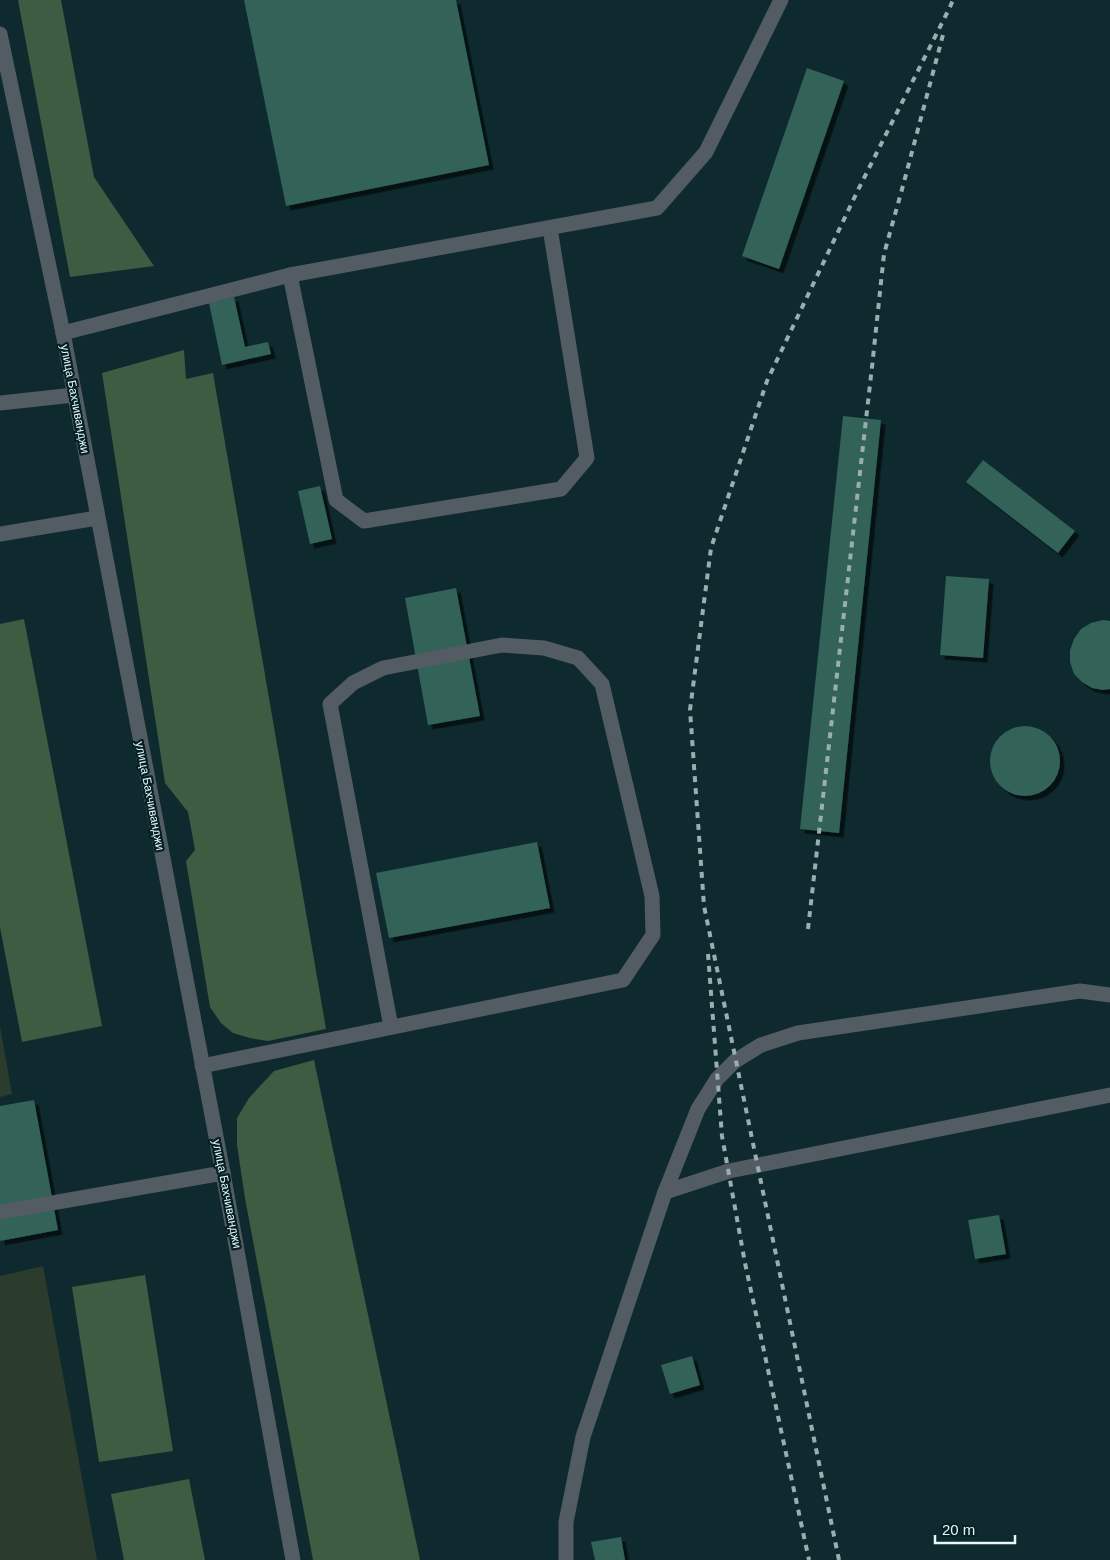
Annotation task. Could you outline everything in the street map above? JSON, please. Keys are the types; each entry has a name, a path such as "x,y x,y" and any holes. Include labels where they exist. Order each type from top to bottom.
{"street":[{"path":"63,333 290,276 657,208 706,152 782,0"},
{"name":"улица Бахчиванджи","path":"0,34 63,333 223,1173 293,1560"},
{"path":"290,276 336,500 364,521 562,489 587,458 550,228"},
{"path":"0,403 74,396"},
{"path":"0,534 97,518"},
{"path":"202,1066 623,980 653,935 652,896 602,684 578,658 544,648 502,645 383,668 353,683 330,704 391,1027"},
{"path":"566,1560 566,1522 583,1437 666,1192 698,1109 717,1079 735,1061 761,1045 798,1032 1080,991 1110,995"},
{"path":"666,1192 729,1171 1110,1095"},
{"path":"0,1212 223,1173"}],"green space":[{"path":"18,0 61,0 94,177 154,266 70,277"},
{"path":"184,350 186,379 213,373 326,1029 268,1041 233,1033 221,1023 210,1007 186,861 195,850 188,812 165,783 102,373"},
{"path":"24,619 102,1026 22,1042 0,927 0,624"},
{"path":"0,1027 12,1094 0,1097"},
{"path":"314,1060 420,1560 313,1560 245,1198 237,1145 237,1118 249,1098 274,1071"},
{"path":"43,1266 97,1560 0,1560 0,1276"},
{"path":"145,1275 173,1451 99,1462 72,1287"},
{"path":"189,1479 205,1560 124,1560 111,1494"}],"building":[{"path":"244,0 456,0 489,165 286,206"},
{"path":"807,68 844,81 779,269 742,256"},
{"path":"234,297 245,347 268,342 271,354 222,365 209,303"},
{"path":"843,416 881,420 839,833 800,829"},
{"path":"983,460 1075,531 1058,553 966,482"},
{"path":"320,486 332,539 310,544 298,491"},
{"path":"946,576 989,579 983,658 940,655"},
{"path":"456,588 480,716 428,725 405,598"},
{"path":"1103,620 1110,621 1110,689 1103,690 1092,688 1074,674 1070,662 1070,650 1074,639 1081,629 1091,623"},
{"path":"1025,726 1038,729 1050,736 1057,748 1060,761 1057,774 1050,786 1038,793 1025,796 1012,793 1000,786 993,774 990,761 993,748 1000,736 1012,729"},
{"path":"537,842 550,908 389,938 376,873"},
{"path":"34,1100 58,1230 0,1241 0,1106"},
{"path":"999,1215 1006,1254 975,1259 968,1220"},
{"path":"692,1356 700,1385 670,1394 661,1365"},
{"path":"621,1537 625,1560 595,1560 591,1542"}],"railway":[{"path":"839,1560 704,906 690,710 711,548 767,381 858,190 953,0"},
{"path":"808,929 884,254 944,31"},
{"path":"708,954 722,1136 745,1263 809,1560"}]}
